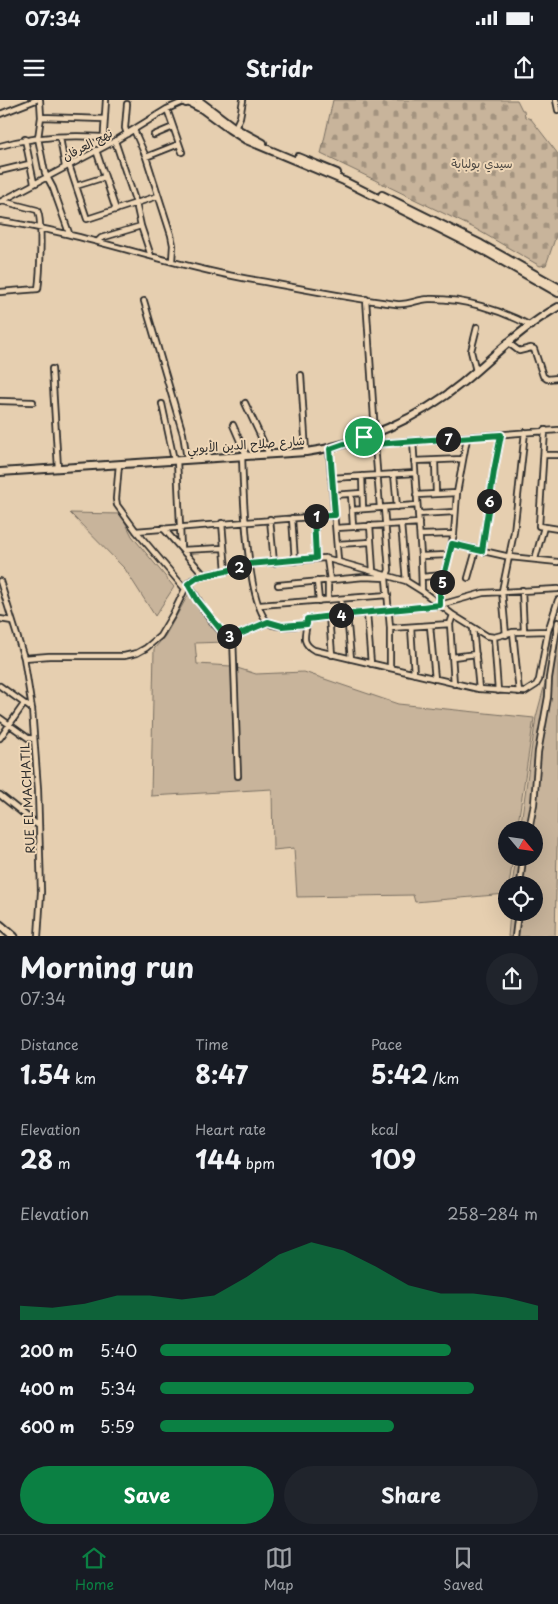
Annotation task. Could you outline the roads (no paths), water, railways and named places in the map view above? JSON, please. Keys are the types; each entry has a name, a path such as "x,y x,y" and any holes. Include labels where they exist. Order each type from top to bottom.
{"main road":[{"path":"198,100 235,128 260,142 326,168 407,207 481,244 558,287"},
{"path":"185,101 202,108 246,140 351,184 486,252 558,294"},
{"name":"شارع صلاح الدين الأيوبي","path":"0,472 330,449 364,437 432,405 508,342 558,308"},
{"name":"شارع صلاح الدين الأيوبي","path":"544,316 558,313"},
{"path":"0,925 14,936"}],"street":[{"path":"0,114 36,100"},
{"path":"40,100 38,138 47,176 54,188 69,234"},
{"path":"103,147 102,137 106,100"},
{"path":"235,128 244,100"},
{"path":"556,100 558,110"},
{"name":"نهج العرفان","path":"1,201 115,141 185,101"},
{"path":"127,104 125,128 127,134"},
{"path":"168,109 182,152"},
{"path":"40,117 104,119"},
{"path":"154,135 173,127"},
{"path":"134,130 146,157 171,235 173,246 172,261"},
{"path":"60,137 67,166 87,220 158,196"},
{"path":"0,146 25,139 102,137"},
{"path":"25,139 34,183"},
{"path":"115,141 136,203 151,256"},
{"path":"146,157 179,144"},
{"path":"96,150 116,210"},
{"path":"0,172 29,164"},
{"path":"76,186 105,177"},
{"path":"0,292 38,288 41,227 40,213 37,210 1,201"},
{"path":"0,221 41,227 241,277 366,300 406,305 426,299 450,300 498,312 531,326"},
{"path":"98,241 102,238 141,226"},
{"path":"366,300 374,432"},
{"path":"144,301 183,434 187,459"},
{"path":"476,370 471,351 477,327"},
{"path":"508,342 518,352 530,348 534,349 543,376 547,379 558,378"},
{"path":"52,369 58,468"},
{"path":"301,375 306,452"},
{"path":"0,401 33,402"},
{"path":"245,403 269,454"},
{"path":"162,404 175,460 182,549"},
{"path":"233,426 244,455 249,564 260,605 268,622"},
{"path":"545,430 538,526 558,529"},
{"path":"364,437 370,443 375,444 558,430"},
{"path":"506,635 502,592 510,556 525,432"},
{"path":"482,551 501,435"},
{"path":"440,605 443,575 454,534 457,493 467,438"},
{"path":"413,441 422,591"},
{"path":"375,444 382,508 386,524 389,570 387,576 390,668"},
{"path":"330,449 338,560"},
{"path":"544,454 558,454"},
{"path":"414,462 463,459"},
{"path":"435,460 436,494"},
{"path":"120,464 116,499 118,504 136,531 185,589"},
{"path":"331,478 415,473"},
{"path":"394,474 397,507"},
{"path":"362,476 363,509"},
{"path":"333,495 362,493"},
{"path":"416,495 457,493"},
{"path":"352,494 353,526"},
{"path":"352,510 417,506"},
{"path":"418,514 455,512"},
{"path":"136,531 335,515"},
{"path":"314,516 316,558"},
{"path":"292,518 295,560"},
{"path":"270,519 274,563"},
{"path":"336,528 418,522"},
{"path":"222,523 226,571"},
{"path":"401,524 406,581"},
{"path":"370,525 373,571"},
{"path":"534,559 544,527"},
{"path":"163,528 204,575"},
{"path":"420,535 454,534"},
{"path":"337,544 371,542"},
{"path":"452,544 510,556 558,562"},
{"path":"182,549 224,548"},
{"path":"468,578 476,550"},
{"path":"421,556 448,555"},
{"path":"24,658 124,656 138,653 160,636 185,589 192,580 204,575 249,564 316,558 338,560 406,581 453,615 487,636 494,637 524,631 548,631"},
{"path":"328,559 328,600"},
{"path":"422,577 443,575"},
{"path":"278,584 387,576"},
{"name":"RUE EL MACHATIL","path":"0,581 24,658 32,709 39,826 40,892 38,936"},
{"path":"317,581 319,601"},
{"path":"188,584 197,600 227,636 233,637 268,622 282,626 307,624"},
{"path":"558,589 480,594 440,605 307,619 304,640 314,650 332,655 479,689 519,692 530,689 539,680 548,631 558,600"},
{"path":"522,590 524,631"},
{"path":"260,605 388,595"},
{"path":"341,600 351,659"},
{"path":"367,613 370,664"},
{"path":"453,615 450,624 454,684"},
{"path":"329,616 332,655"},
{"path":"0,619 12,620"},
{"path":"531,821 538,752 548,697 549,678 558,622"},
{"path":"390,628 450,624"},
{"path":"430,626 435,679"},
{"path":"411,627 414,674"},
{"path":"473,628 479,689"},
{"path":"513,632 519,692"},
{"path":"233,637 238,776"},
{"path":"494,637 498,691"},
{"path":"453,657 476,654"},
{"path":"0,686 32,709"},
{"path":"0,738 24,704"},
{"path":"0,718 28,738 34,739"},
{"path":"0,795 39,826"},
{"path":"515,936 517,921"}],"park label":[{"name":"سيدي بولبابة","path":"482,163"}]}
